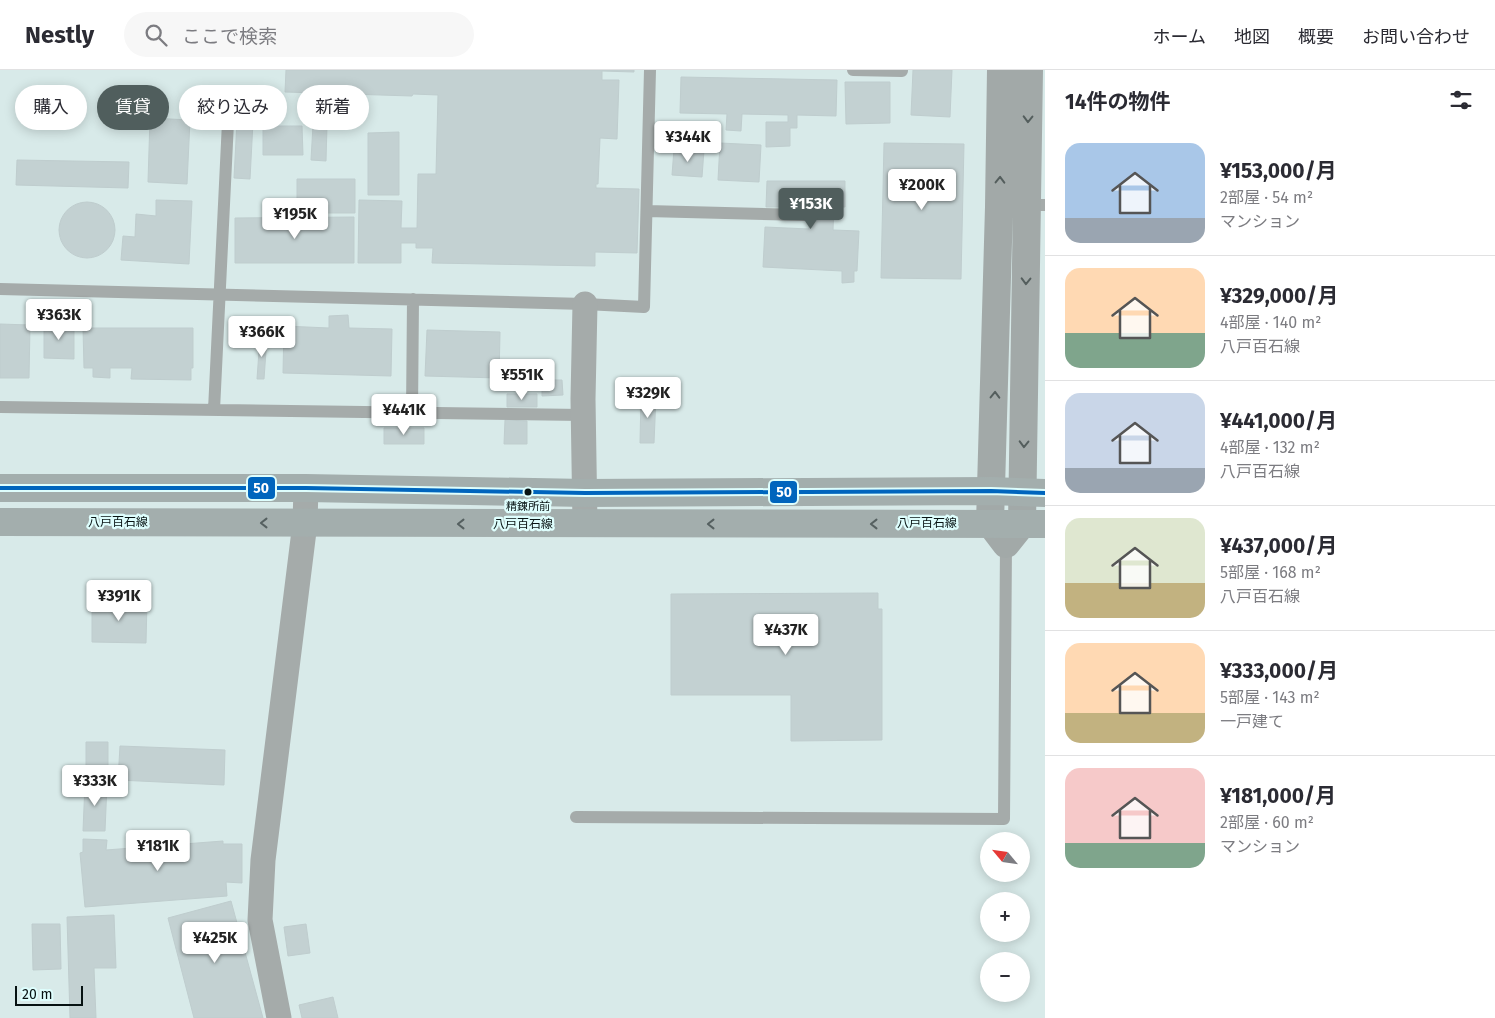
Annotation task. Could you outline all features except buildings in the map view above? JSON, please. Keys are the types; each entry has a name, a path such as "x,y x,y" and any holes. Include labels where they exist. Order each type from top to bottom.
{"main road":[{"path":"0,488 306,488 585,493 991,491 1034,493"},
{"name":"八戸百石線","path":"0,522 585,524 1016,529"}],"street":[{"path":"1001,70 991,491 1016,529"},
{"path":"1016,529 1034,493 1036,205 1029,70"},
{"path":"585,304 583,415 585,524"},
{"path":"279,1018 260,920 263,860 304,523 306,488"}],"lane":[{"path":"0,290 413,299 644,307 650,70"},
{"path":"853,70 902,72 902,70"},
{"path":"214,410 228,130"},
{"path":"999,207 1036,205"},
{"path":"647,211 805,215"},
{"path":"412,413 413,299"},
{"path":"0,407 583,415"},
{"path":"576,817 1004,819 1016,529"}],"transit line":[{"name":"50","path":"0,488 306,488 585,493 991,491 1045,493"}],"place":[{"name":"精錬所前","path":"528,492"}]}
